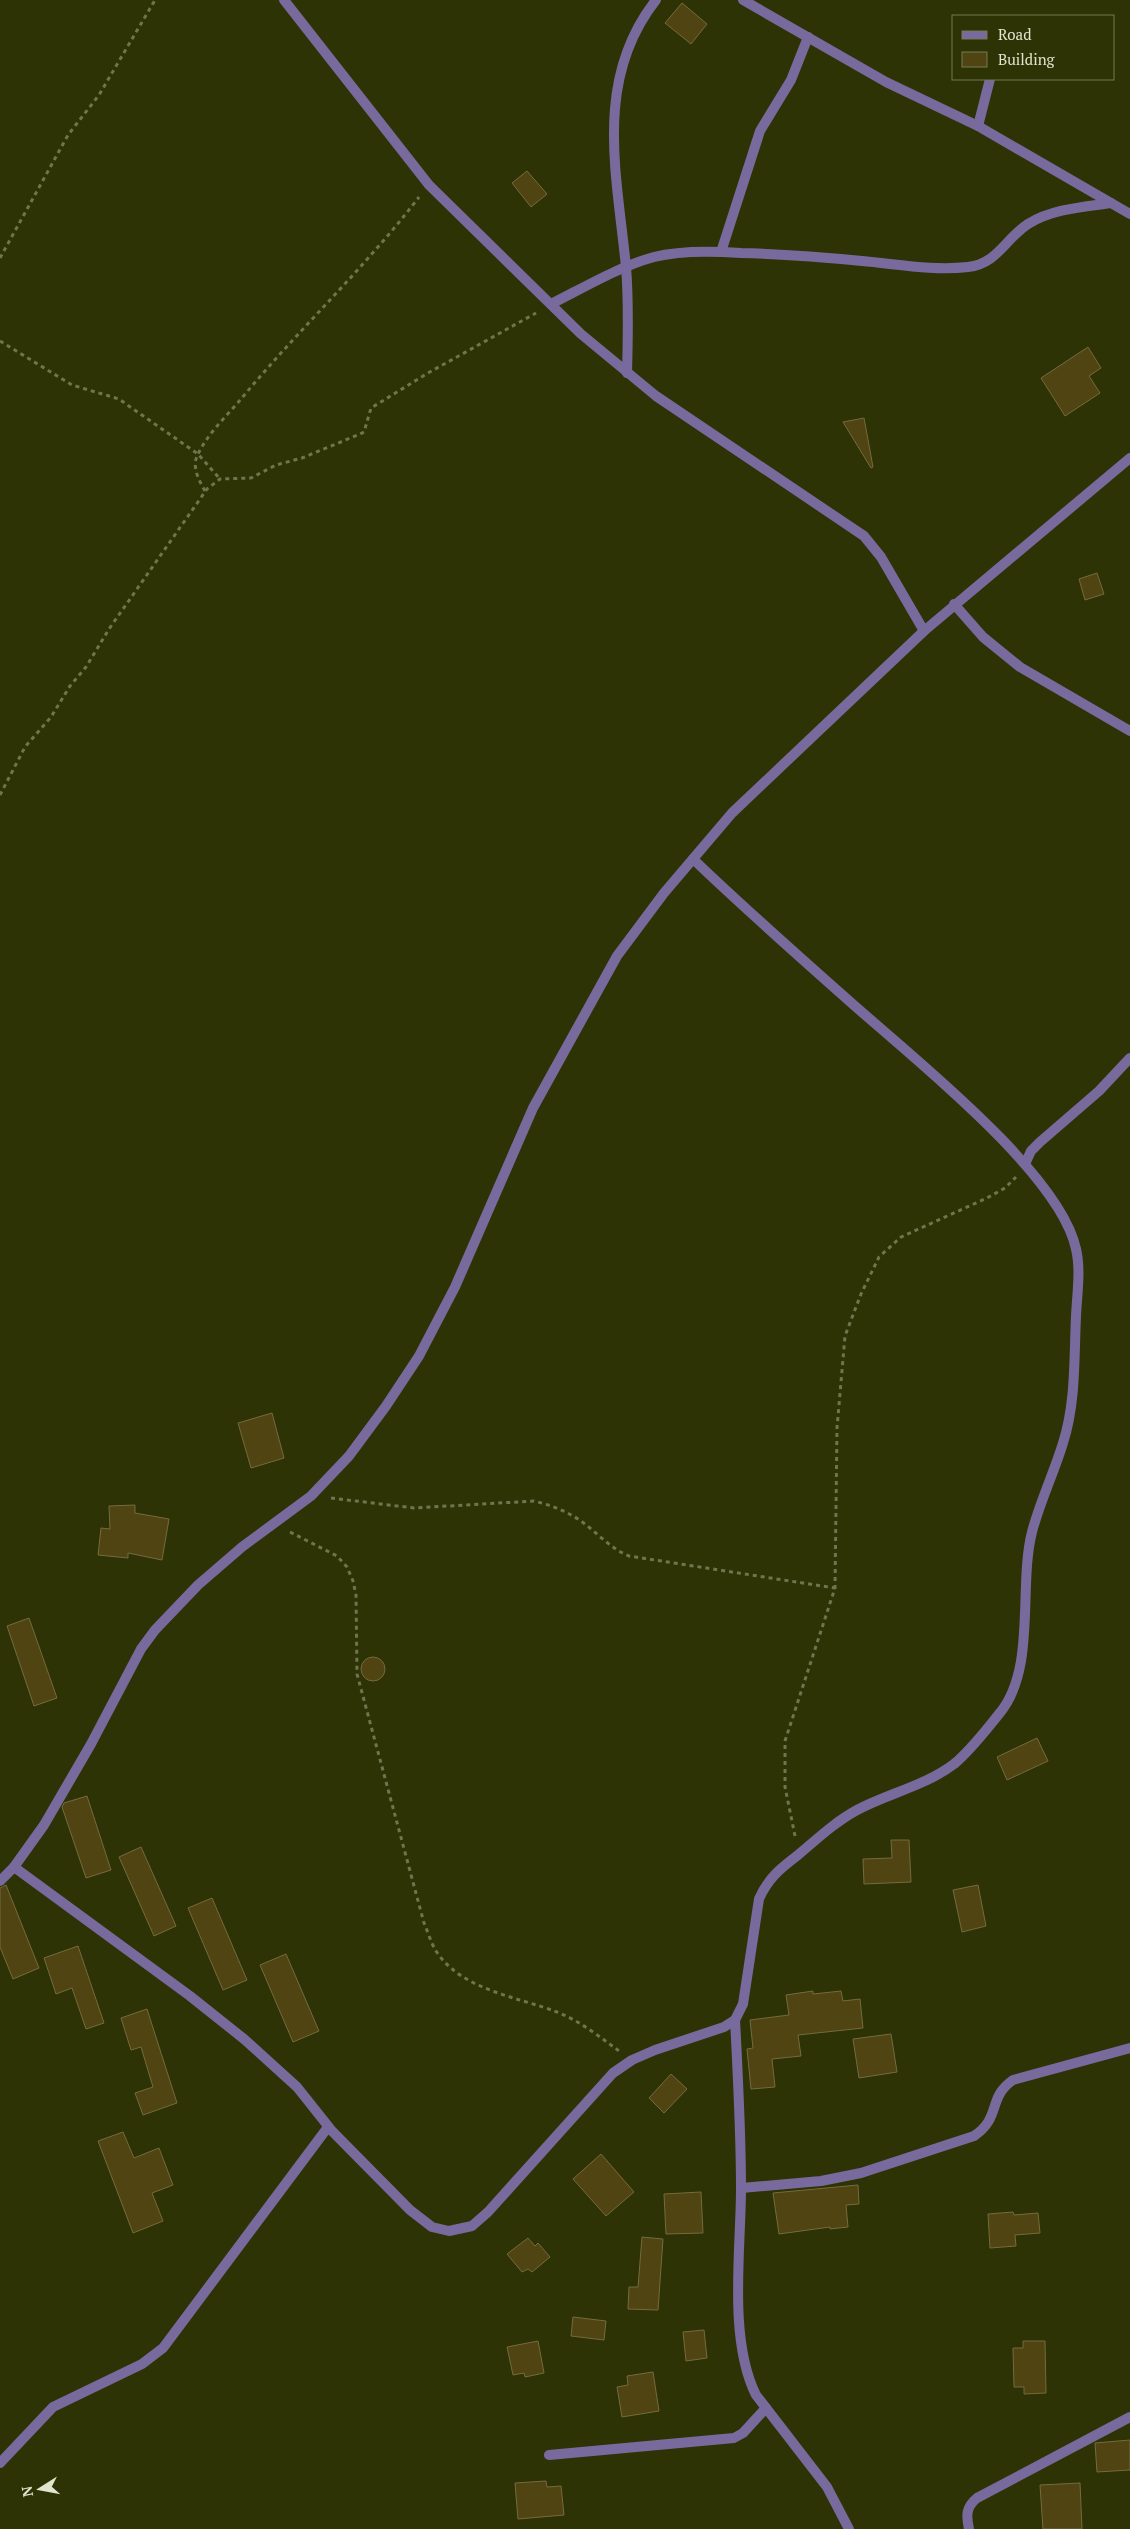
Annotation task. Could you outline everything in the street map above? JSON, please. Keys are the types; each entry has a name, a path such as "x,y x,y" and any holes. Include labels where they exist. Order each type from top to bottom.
{"street":[{"path":"284,0 429,185 581,334 627,373 656,396 864,536 889,570 924,631"},
{"path":"627,373 626,267 614,155 614,104 617,81 631,39 656,0"},
{"path":"743,0 886,82 978,126 1130,214"},
{"path":"721,252 760,131 791,80 808,37"},
{"path":"978,126 990,80"},
{"path":"551,304 626,267 656,257 721,252 812,256 931,268 968,267 983,264 991,259 1027,225 1044,216 1073,208 1111,203"},
{"path":"0,1881 14,1867 44,1825 91,1744 141,1649 170,1612 198,1585 274,1523 311,1496 349,1456 386,1406 419,1356 455,1287 533,1108 617,956 692,859 732,813 924,631 1130,458"},
{"path":"954,604 983,637 1020,667 1130,731"},
{"path":"692,859 963,1103 1025,1164 1059,1209 1069,1227 1077,1250 1078,1275 1070,1406 1064,1440 1031,1536 1026,1566 1022,1652 1014,1689 1002,1712 956,1762 926,1781 854,1811 776,1871 765,1884 759,1899 743,2004 735,2020 741,2188 739,2318 743,2358 748,2379 766,2408 827,2487 849,2529"},
{"path":"1025,1164 1032,1151 1040,1142 1093,1096 1130,1058"},
{"path":"14,1867 190,1996 244,2039 296,2087 328,2126 410,2210 432,2227 449,2230 472,2226 488,2212 613,2073 632,2060 724,2027 735,2020"},
{"path":"741,2188 821,2182 861,2173 974,2136 986,2128 993,2115 998,2095 1002,2088 1013,2080 1130,2048"},
{"path":"0,2463 54,2407 142,2364 163,2348 328,2126"},
{"path":"549,2455 734,2438 743,2433 766,2408"},
{"path":"969,2529 967,2510 969,2504 977,2498 1130,2417"}],"path":[{"path":"0,258 68,135 99,95 155,0"},
{"path":"205,492 196,469 198,454 256,381 327,302 348,283 429,185"},
{"path":"0,795 25,747 50,717 70,686 86,667 109,629 205,492 220,479 251,478 276,465 302,458 364,432 371,408 436,368 551,304"},
{"path":"0,341 72,385 118,399 198,454 220,479"},
{"path":"798,1854 786,1787 785,1741 835,1588 837,1428 841,1363 845,1336 861,1294 879,1257 901,1237 1005,1188 1025,1164"},
{"path":"311,1496 414,1508 534,1502 552,1505 578,1520 616,1551 629,1556 835,1588"},
{"path":"274,1523 337,1556 347,1567 350,1574 356,1596 357,1674 424,1923 436,1950 449,1967 469,1980 559,2013 591,2031 632,2060"}],"building":[{"path":"682,3 707,24 691,44 665,23"},
{"path":"527,171 547,194 531,207 512,183"},
{"path":"1088,347 1101,368 1089,376 1100,393 1065,416 1041,378"},
{"path":"864,418 873,467 871,468 843,422"},
{"path":"1097,573 1104,594 1085,600 1079,579"},
{"path":"272,1413 284,1458 251,1468 238,1423"},
{"path":"135,1505 135,1513 169,1519 162,1560 128,1553 128,1558 98,1555 101,1528 110,1529 109,1506"},
{"path":"29,1618 57,1698 34,1706 7,1626"},
{"path":"373,1657 381,1661 385,1669 381,1677 373,1681 365,1677 361,1669 365,1661"},
{"path":"1037,1738 1048,1761 1007,1780 997,1757"},
{"path":"87,1796 111,1870 86,1878 62,1807 64,1803"},
{"path":"891,1840 909,1840 911,1882 864,1884 863,1859 892,1858"},
{"path":"141,1847 176,1926 154,1936 119,1857"},
{"path":"6,1885 39,1968 13,1979 0,1947 0,1888"},
{"path":"978,1885 986,1926 962,1932 953,1890"},
{"path":"212,1898 247,1980 223,1990 188,1908"},
{"path":"78,1946 104,2023 86,2029 72,1988 56,1994 44,1958"},
{"path":"286,1954 319,2031 293,2042 260,1965"},
{"path":"813,1991 813,1994 841,1991 843,2001 860,1999 863,2028 798,2035 801,2056 772,2059 775,2087 751,2089 747,2049 753,2048 750,2020 789,2015 786,1995"},
{"path":"147,2009 177,2103 143,2115 135,2093 153,2087 141,2047 131,2050 121,2018"},
{"path":"891,2034 897,2072 859,2078 853,2039"},
{"path":"671,2074 687,2089 664,2113 649,2098"},
{"path":"123,2132 134,2158 159,2148 173,2185 152,2193 163,2221 133,2233 98,2141"},
{"path":"601,2154 634,2192 606,2216 573,2179"},
{"path":"858,2185 859,2204 846,2205 848,2227 830,2229 830,2227 779,2234 773,2193"},
{"path":"701,2192 703,2233 666,2234 664,2194"},
{"path":"1013,2212 1014,2215 1038,2213 1040,2233 1015,2235 1016,2246 990,2248 988,2214"},
{"path":"642,2237 663,2239 658,2310 628,2309 629,2287 638,2287"},
{"path":"528,2238 535,2246 538,2243 550,2257 532,2272 528,2269 522,2272 507,2254"},
{"path":"573,2317 606,2321 604,2340 571,2336"},
{"path":"704,2330 707,2358 686,2361 683,2332"},
{"path":"538,2341 544,2373 525,2377 524,2373 513,2375 507,2347"},
{"path":"1023,2341 1045,2341 1046,2393 1024,2394 1024,2387 1014,2387 1013,2348 1023,2348"},
{"path":"653,2372 659,2411 622,2417 617,2387 628,2385 627,2376"},
{"path":"1130,2440 1130,2470 1097,2472 1095,2443"},
{"path":"546,2481 547,2487 561,2486 564,2515 518,2519 515,2483"},
{"path":"1080,2483 1082,2529 1043,2529 1040,2485"}]}
